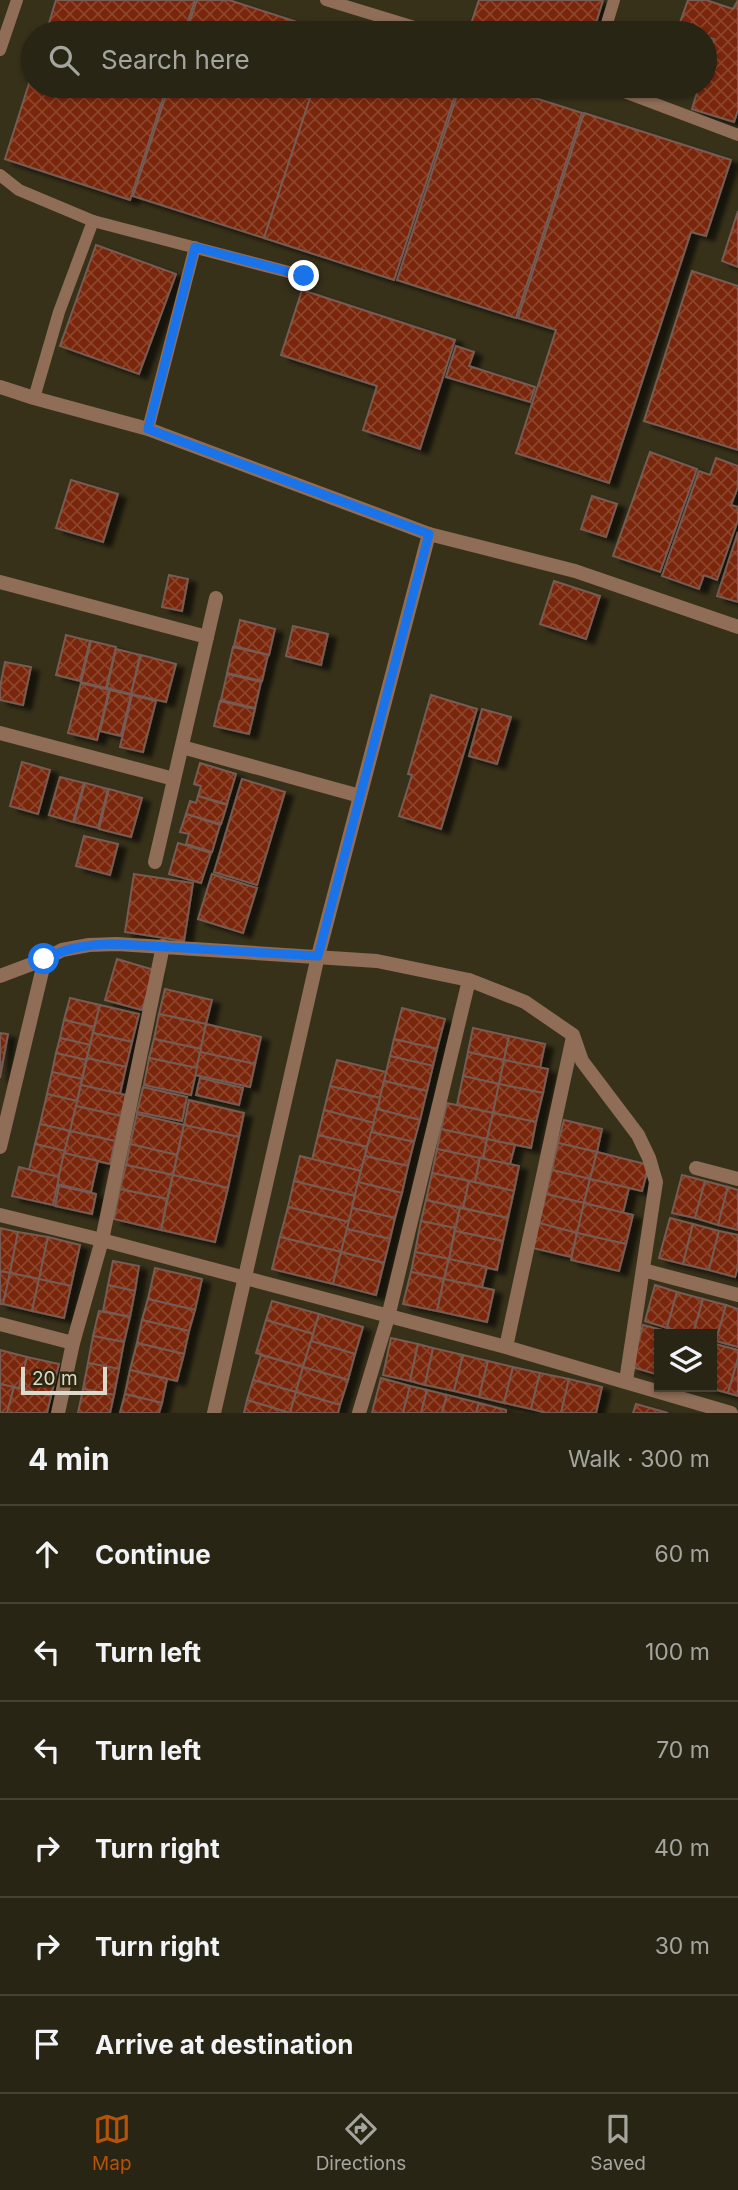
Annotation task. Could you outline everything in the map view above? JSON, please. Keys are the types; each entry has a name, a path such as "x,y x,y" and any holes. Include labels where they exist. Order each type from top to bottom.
{"street":[{"path":"0,387 148,429 429,534 575,571 738,627"},
{"path":"214,1413 318,956 429,534"},
{"path":"0,582 207,637"},
{"path":"155,862 216,598"},
{"path":"0,733 174,779"},
{"path":"182,747 360,796"},
{"path":"0,976 62,950 89,944 163,946 377,961 469,980 525,1002 573,1035 582,1061 638,1135 656,1182 626,1381"},
{"path":"58,1413 73,1343 102,1240 163,946"},
{"path":"0,1147 44,959"},
{"path":"359,1413 388,1317 469,980"},
{"path":"506,1347 573,1035"},
{"path":"696,1168 738,1179"},
{"path":"0,1215 506,1347 626,1381 702,1409 731,1413"},
{"path":"643,1270 738,1295"},
{"path":"0,1324 73,1343"}],"lane":[{"path":"0,50 17,0"},
{"path":"326,0 395,21"},
{"path":"608,21 614,0"},
{"path":"640,98 738,135"},
{"path":"0,175 19,190 93,221 304,276"},
{"path":"34,398 59,312 93,221"},
{"path":"148,429 195,247"}],"building":[{"path":"56,0 195,0 188,21 50,21"},
{"path":"197,0 229,0 294,21 190,21"},
{"path":"479,0 603,0 597,21 472,21"},
{"path":"688,0 706,0 733,9 738,0 738,110 734,122 692,109 695,98 717,98 717,21 680,21"},
{"path":"24,98 163,98 130,200 5,159"},
{"path":"165,98 310,98 264,238 133,196"},
{"path":"310,98 454,98 394,280 264,238"},
{"path":"456,98 535,98 582,113 516,318 397,280"},
{"path":"584,113 731,160 706,236 691,232 609,483 516,453 556,330 518,318"},
{"path":"738,211 738,267 722,261"},
{"path":"96,245 176,274 139,374 60,346"},
{"path":"692,271 738,286 738,450 644,421"},
{"path":"302,290 455,340 420,449 363,430 377,386 281,355"},
{"path":"456,346 474,352 469,366 535,387 530,402 446,377"},
{"path":"650,452 697,469 660,572 613,556"},
{"path":"716,458 738,466 738,487 731,505 738,507 738,520 717,580 704,575 699,589 662,576 699,471 710,475"},
{"path":"71,480 118,494 103,542 56,528"},
{"path":"592,496 617,504 606,537 581,529"},
{"path":"738,532 738,602 717,596"},
{"path":"169,575 188,579 182,611 162,607"},
{"path":"554,581 600,596 586,639 540,624"},
{"path":"240,620 275,629 269,655 234,646"},
{"path":"293,626 328,634 321,665 286,656"},
{"path":"66,635 90,641 80,681 56,675"},
{"path":"91,641 116,647 106,688 81,682"},
{"path":"233,647 268,655 262,681 227,673"},
{"path":"116,649 140,655 131,694 107,688"},
{"path":"141,655 176,664 166,702 131,694"},
{"path":"5,662 31,667 23,705 0,700"},
{"path":"227,674 261,682 255,708 221,700"},
{"path":"81,683 109,690 97,740 68,733"},
{"path":"110,690 131,695 121,736 100,731"},
{"path":"132,695 156,701 143,752 120,747"},
{"path":"431,695 477,709 441,829 399,816"},
{"path":"220,701 255,709 249,734 214,726"},
{"path":"482,709 511,717 497,764 469,756"},
{"path":"22,762 50,770 38,814 10,806"},
{"path":"200,763 236,774 227,804 198,796 201,786 194,784"},
{"path":"60,777 84,783 73,822 49,815"},
{"path":"242,779 285,792 257,885 214,872"},
{"path":"85,783 108,789 98,828 74,822"},
{"path":"109,789 142,798 131,837 99,829"},
{"path":"198,796 227,805 221,824 186,814 190,801 196,803"},
{"path":"186,814 220,825 212,852 186,844 189,834 180,832"},
{"path":"84,836 118,844 110,875 76,866"},
{"path":"178,843 211,853 201,883 169,874"},
{"path":"134,874 193,883 184,941 125,932"},
{"path":"212,874 257,888 243,933 198,919"},
{"path":"117,959 154,970 142,1010 105,1000"},
{"path":"165,989 212,1000 206,1024 159,1014"},
{"path":"70,998 100,1005 94,1027 64,1020"},
{"path":"100,1005 139,1014 132,1042 93,1033"},
{"path":"402,1008 445,1019 437,1049 394,1039"},
{"path":"159,1014 206,1024 201,1049 154,1039"},
{"path":"64,1020 94,1027 90,1045 60,1038"},
{"path":"206,1024 261,1037 255,1064 200,1052"},
{"path":"473,1028 509,1036 504,1060 468,1052"},
{"path":"0,1033 8,1034 0,1078"},
{"path":"93,1033 132,1042 126,1067 87,1058"},
{"path":"509,1036 545,1044 540,1068 504,1060"},
{"path":"60,1038 90,1045 86,1060 56,1053"},
{"path":"154,1039 201,1049 197,1068 149,1058"},
{"path":"394,1039 437,1049 433,1066 390,1056"},
{"path":"200,1052 255,1064 250,1087 195,1075"},
{"path":"468,1052 504,1060 499,1084 463,1076"},
{"path":"56,1053 86,1060 82,1079 52,1072"},
{"path":"390,1056 433,1066 427,1091 384,1081"},
{"path":"87,1058 126,1067 120,1094 81,1085"},
{"path":"149,1058 197,1068 191,1095 144,1085"},
{"path":"337,1060 386,1072 380,1098 330,1086"},
{"path":"504,1060 548,1069 543,1093 499,1084"},
{"path":"52,1072 82,1079 77,1101 47,1094"},
{"path":"463,1076 499,1084 493,1113 457,1105"},
{"path":"200,1078 243,1088 239,1105 196,1095"},
{"path":"384,1081 427,1091 420,1120 377,1109"},
{"path":"499,1084 543,1093 536,1122 493,1113"},
{"path":"81,1085 126,1095 121,1116 76,1106"},
{"path":"330,1086 380,1098 374,1123 324,1110"},
{"path":"143,1087 187,1097 182,1121 137,1112"},
{"path":"47,1094 77,1101 70,1131 40,1124"},
{"path":"189,1100 244,1113 239,1137 184,1125"},
{"path":"447,1103 493,1113 487,1139 441,1129"},
{"path":"76,1106 121,1116 115,1141 70,1131"},
{"path":"377,1109 420,1120 414,1142 371,1132"},
{"path":"324,1110 374,1123 367,1147 318,1135"},
{"path":"493,1113 536,1122 531,1148 487,1139"},
{"path":"137,1114 184,1125 177,1155 130,1144"},
{"path":"564,1120 602,1129 597,1152 558,1143"},
{"path":"40,1124 70,1131 65,1151 35,1144"},
{"path":"184,1125 239,1137 228,1188 173,1175"},
{"path":"441,1129 487,1139 483,1159 437,1149"},
{"path":"70,1131 115,1141 110,1164 64,1153"},
{"path":"371,1132 414,1142 408,1166 365,1156"},
{"path":"318,1135 367,1147 361,1171 312,1160"},
{"path":"487,1139 515,1145 510,1164 483,1159"},
{"path":"558,1143 597,1152 590,1179 552,1170"},
{"path":"35,1144 65,1151 59,1177 29,1170"},
{"path":"130,1144 177,1155 173,1175 126,1165"},
{"path":"437,1149 480,1158 475,1182 432,1173"},
{"path":"597,1152 649,1165 642,1191 590,1179"},
{"path":"64,1153 98,1161 91,1192 57,1184"},
{"path":"300,1156 361,1171 355,1196 294,1181"},
{"path":"365,1156 408,1166 402,1193 358,1182"},
{"path":"480,1158 519,1166 514,1191 475,1182"},
{"path":"126,1165 173,1175 167,1199 120,1189"},
{"path":"19,1167 59,1177 53,1205 12,1196"},
{"path":"552,1170 590,1179 584,1203 546,1194"},
{"path":"432,1173 469,1181 463,1208 426,1200"},
{"path":"173,1175 228,1188 215,1242 161,1230"},
{"path":"682,1175 705,1181 695,1218 672,1213"},
{"path":"590,1179 629,1188 623,1213 584,1203"},
{"path":"294,1181 355,1196 349,1222 288,1207"},
{"path":"469,1181 514,1191 508,1218 463,1208"},
{"path":"705,1181 728,1187 718,1225 695,1218"},
{"path":"358,1182 402,1193 395,1218 352,1208"},
{"path":"59,1186 96,1194 92,1214 55,1206"},
{"path":"728,1187 738,1190 738,1230 718,1225"},
{"path":"120,1189 167,1199 161,1230 114,1219"},
{"path":"546,1194 584,1203 577,1233 539,1223"},
{"path":"426,1200 460,1208 455,1228 421,1221"},
{"path":"584,1203 633,1215 626,1244 577,1233"},
{"path":"288,1207 349,1222 341,1252 280,1237"},
{"path":"352,1208 395,1218 390,1239 347,1229"},
{"path":"460,1208 508,1218 503,1241 455,1231"},
{"path":"670,1218 693,1224 683,1264 659,1258"},
{"path":"421,1221 455,1228 449,1259 415,1252"},
{"path":"539,1223 577,1233 571,1257 533,1248"},
{"path":"693,1224 719,1231 709,1270 683,1264"},
{"path":"0,1228 18,1232 10,1273 0,1271"},
{"path":"347,1229 390,1239 384,1263 341,1252"},
{"path":"455,1231 503,1241 497,1270 449,1259"},
{"path":"719,1231 738,1235 738,1267 735,1277 709,1270"},
{"path":"18,1232 48,1237 39,1279 10,1273"},
{"path":"577,1233 626,1244 619,1271 571,1260"},
{"path":"48,1237 80,1245 71,1286 39,1279"},
{"path":"280,1237 341,1252 333,1284 272,1269"},
{"path":"341,1252 384,1263 376,1295 333,1284"},
{"path":"415,1252 449,1259 444,1279 411,1272"},
{"path":"449,1259 487,1267 482,1287 444,1279"},
{"path":"113,1261 139,1266 135,1291 108,1285"},
{"path":"155,1268 202,1279 195,1310 148,1299"},
{"path":"0,1271 10,1273 3,1304 0,1304"},
{"path":"411,1272 444,1279 437,1311 403,1304"},
{"path":"10,1273 39,1279 32,1311 3,1304"},
{"path":"39,1279 71,1286 64,1318 32,1311"},
{"path":"444,1279 494,1290 487,1322 437,1311"},
{"path":"108,1285 135,1291 130,1317 103,1311"},
{"path":"655,1285 677,1292 667,1328 645,1321"},
{"path":"677,1292 703,1299 694,1329 667,1328"},
{"path":"148,1299 195,1310 189,1331 142,1320"},
{"path":"703,1299 726,1305 717,1337 717,1329 694,1329"},
{"path":"272,1301 319,1314 313,1334 266,1320"},
{"path":"726,1305 738,1309 738,1347 717,1341"},
{"path":"99,1311 130,1317 124,1342 93,1336"},
{"path":"319,1314 363,1327 355,1354 311,1341"},
{"path":"142,1320 189,1331 184,1354 137,1343"},
{"path":"266,1320 313,1334 303,1367 256,1353"},
{"path":"643,1325 658,1329 654,1329 654,1374 632,1367"},
{"path":"93,1336 124,1342 119,1369 88,1363"},
{"path":"391,1338 418,1344 410,1381 383,1375"},
{"path":"311,1341 355,1354 348,1380 303,1367"},
{"path":"137,1343 184,1354 177,1381 130,1370"},
{"path":"418,1344 433,1348 425,1385 410,1381"},
{"path":"717,1345 738,1350 728,1393 717,1390"},
{"path":"433,1348 463,1355 454,1391 425,1385"},
{"path":"0,1350 27,1357 19,1389 0,1384"},
{"path":"261,1355 303,1367 296,1392 253,1380"},
{"path":"463,1355 488,1361 479,1397 454,1391"},
{"path":"27,1357 59,1364 51,1396 19,1389"},
{"path":"738,1358 738,1396 728,1393"},
{"path":"488,1361 513,1367 504,1403 479,1397"},
{"path":"88,1363 119,1369 114,1395 83,1389"},
{"path":"303,1367 348,1380 340,1405 296,1392"},
{"path":"513,1367 540,1373 531,1409 504,1403"},
{"path":"130,1370 167,1379 162,1403 125,1394"},
{"path":"540,1373 569,1379 561,1413 531,1409"},
{"path":"381,1378 410,1386 403,1413 372,1413"},
{"path":"569,1379 602,1387 596,1413 561,1413"},
{"path":"253,1380 296,1392 290,1413 247,1400"},
{"path":"0,1384 14,1387 7,1413 0,1413"},
{"path":"410,1386 427,1390 421,1413 403,1413"},
{"path":"14,1387 51,1396 47,1413 7,1413"},
{"path":"83,1389 114,1395 110,1413 78,1413"},
{"path":"427,1390 447,1395 442,1413 421,1413"},
{"path":"296,1392 340,1405 338,1413 290,1413"},
{"path":"125,1394 162,1403 159,1413 120,1413"},
{"path":"447,1395 479,1403 476,1413 442,1413"},
{"path":"247,1400 290,1413 244,1413"},
{"path":"479,1403 506,1410 506,1413 476,1413"},
{"path":"636,1404 668,1413 633,1413"}],"route":[{"path":"44,959 62,950 89,944 318,956 429,534 148,429 195,247 304,276"}]}
